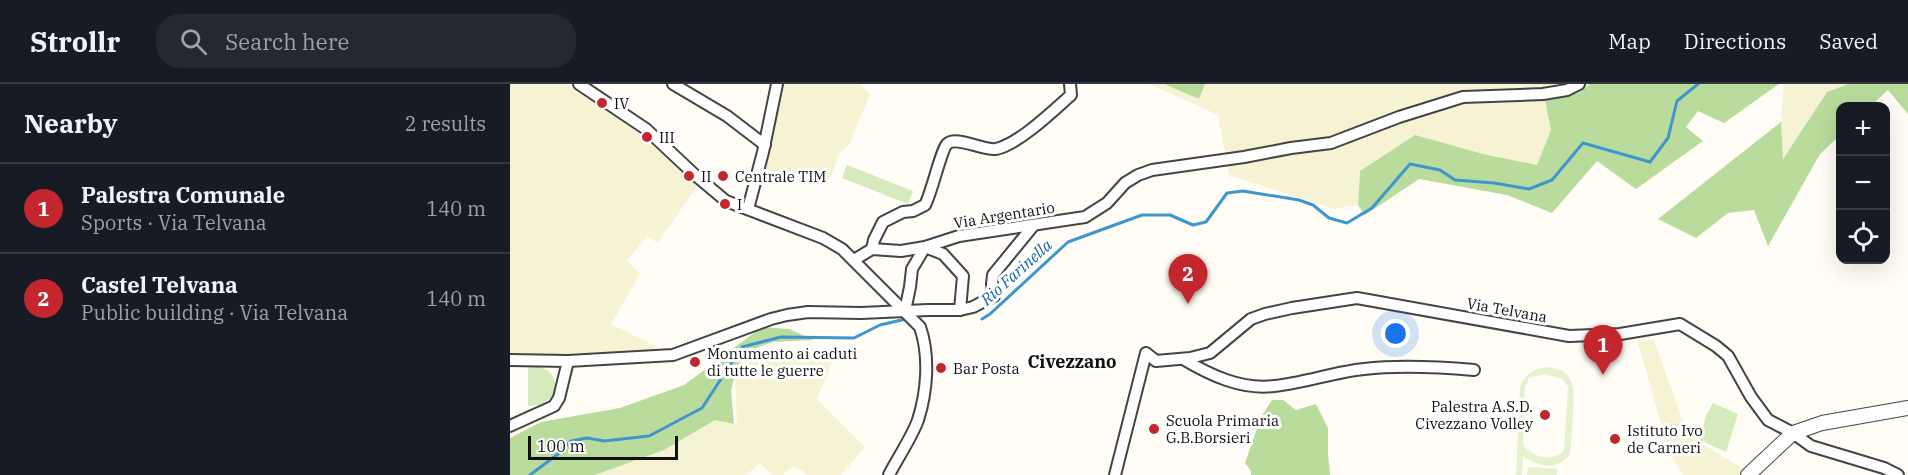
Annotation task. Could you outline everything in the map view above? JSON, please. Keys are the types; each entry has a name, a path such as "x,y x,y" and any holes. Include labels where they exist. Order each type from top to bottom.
{"street":[{"path":"579,84 646,129 726,201 823,238 842,249 920,327 925,351 924,394 917,422 889,475"},
{"path":"673,84 727,116 765,145"},
{"path":"748,210 765,145 777,84"},
{"path":"854,260 872,249 883,222 903,212 914,211 926,205 945,147 949,142 956,140 973,146 994,149 1009,144 1071,95 1070,84"},
{"name":"Via Argentario","path":"872,249 901,251 925,248 959,236 1085,217 1107,203 1125,183 1152,170 1331,143 1400,117 1462,98 1543,94 1567,90 1579,84"},
{"path":"510,360 605,359 673,355 771,319 808,312 960,310 973,307 994,296 993,275 1033,226"},
{"path":"905,311 912,269 925,248 943,254 963,276 960,310"},
{"name":"Via Telvana","path":"1115,475 1146,353 1156,361 1183,359 1210,353 1251,319 1292,308 1357,298 1569,336 1620,334 1680,324 1728,356 1751,397 1768,420 1793,433 1811,446 1884,468 1898,475"},
{"path":"1183,359 1223,380 1272,387 1365,369 1428,366 1474,370"},
{"path":"510,426 554,406 559,398 568,360"},
{"path":"1749,475 1793,433 1822,423 1908,408"}],"shaded area":[{"path":"510,84 566,84 634,129 697,186 658,243 647,236 627,261 640,274 611,324 657,347 646,354 510,354"},
{"path":"779,84 859,84 870,94 849,145 839,154 830,180 798,171 788,181 763,174"},
{"path":"1149,84 1164,84 1199,99 1205,84 1590,84 1579,93 1545,100 1551,130 1537,165 1483,154 1360,171 1358,205 1335,209 1229,175 1218,115"},
{"path":"1784,84 1848,84 1827,92 1782,160 1781,122"},
{"path":"1637,340 1654,340 1688,435 1745,470 1741,475 1683,475 1670,454"},
{"path":"837,351 817,399 865,447 841,475 809,475 794,466 783,475 772,475 760,463 746,475 595,475 664,450 715,420 737,425 735,377 759,353"}],"green space":[{"path":"1164,84 1205,84 1199,99"},
{"path":"1590,84 1779,84 1724,123 1698,111 1686,127 1703,141 1636,189 1597,161 1552,213 1507,195 1419,179 1365,215 1358,205 1360,171 1415,135 1483,154 1537,165 1551,130 1545,100 1579,93"},
{"path":"1848,84 1908,84 1908,114 1888,90 1875,102 1836,102 1836,139 1820,154 1768,246 1754,210 1728,213 1696,238 1658,219 1781,122 1783,159 1827,92"},
{"path":"847,165 913,191 908,204 842,178"},
{"path":"762,327 789,329 814,340 773,342 750,350 738,365 731,390 734,424 715,420 664,450 595,475 510,475 510,438 541,422 620,408 684,385"},
{"path":"528,366 546,369 552,375 556,392 544,403 528,406"},
{"path":"1545,367 1563,372 1572,383 1574,398 1570,454 1560,463 1548,466 1523,456 1522,475 1516,475 1520,387 1533,371","holes":["1543,374 1563,379 1568,387 1564,449 1561,454 1541,457 1523,446 1525,387 1529,378"]},
{"path":"1272,400 1283,400 1296,410 1316,404 1328,428 1330,475 1251,475 1245,463 1261,417"},
{"path":"1713,403 1738,414 1726,452 1700,440 1706,416"},
{"path":"1528,467 1557,469 1557,475 1527,475"}],"waterway":[{"name":"Rio Farinella","path":"982,319 1068,242 1142,215 1170,215 1193,225 1206,222 1227,193 1243,191 1299,200 1313,205 1329,218 1347,223 1372,208 1410,164 1440,170 1455,180 1529,189 1552,180 1583,143 1650,162 1668,138 1677,101 1698,84"},
{"name":"Rio Farinella","path":"530,475 571,441 587,438 604,441 649,436 702,408 742,347 781,337 854,338 880,325 906,319"}],"place":[{"name":"IV","path":"602,103"},
{"name":"III","path":"647,137"},
{"name":"II","path":"689,176"},
{"name":"Centrale TIM","path":"723,176"},
{"name":"I","path":"725,204"},
{"name":"Castel Telvana","path":"1188,304"},
{"name":"Monumento ai caduti di tutte le guerre","path":"695,362"},
{"name":"Bar Posta","path":"941,368"},
{"name":"Palestra Comunale","path":"1603,375"},
{"name":"Palestra A.S.D. Civezzano Volley","path":"1545,415"},
{"name":"Scuola Primaria G.B.Borsieri","path":"1154,429"},
{"name":"Istituto Ivo de Carneri","path":"1615,439"}],"district":[{"name":"Civezzano","path":"1072,361"}]}
